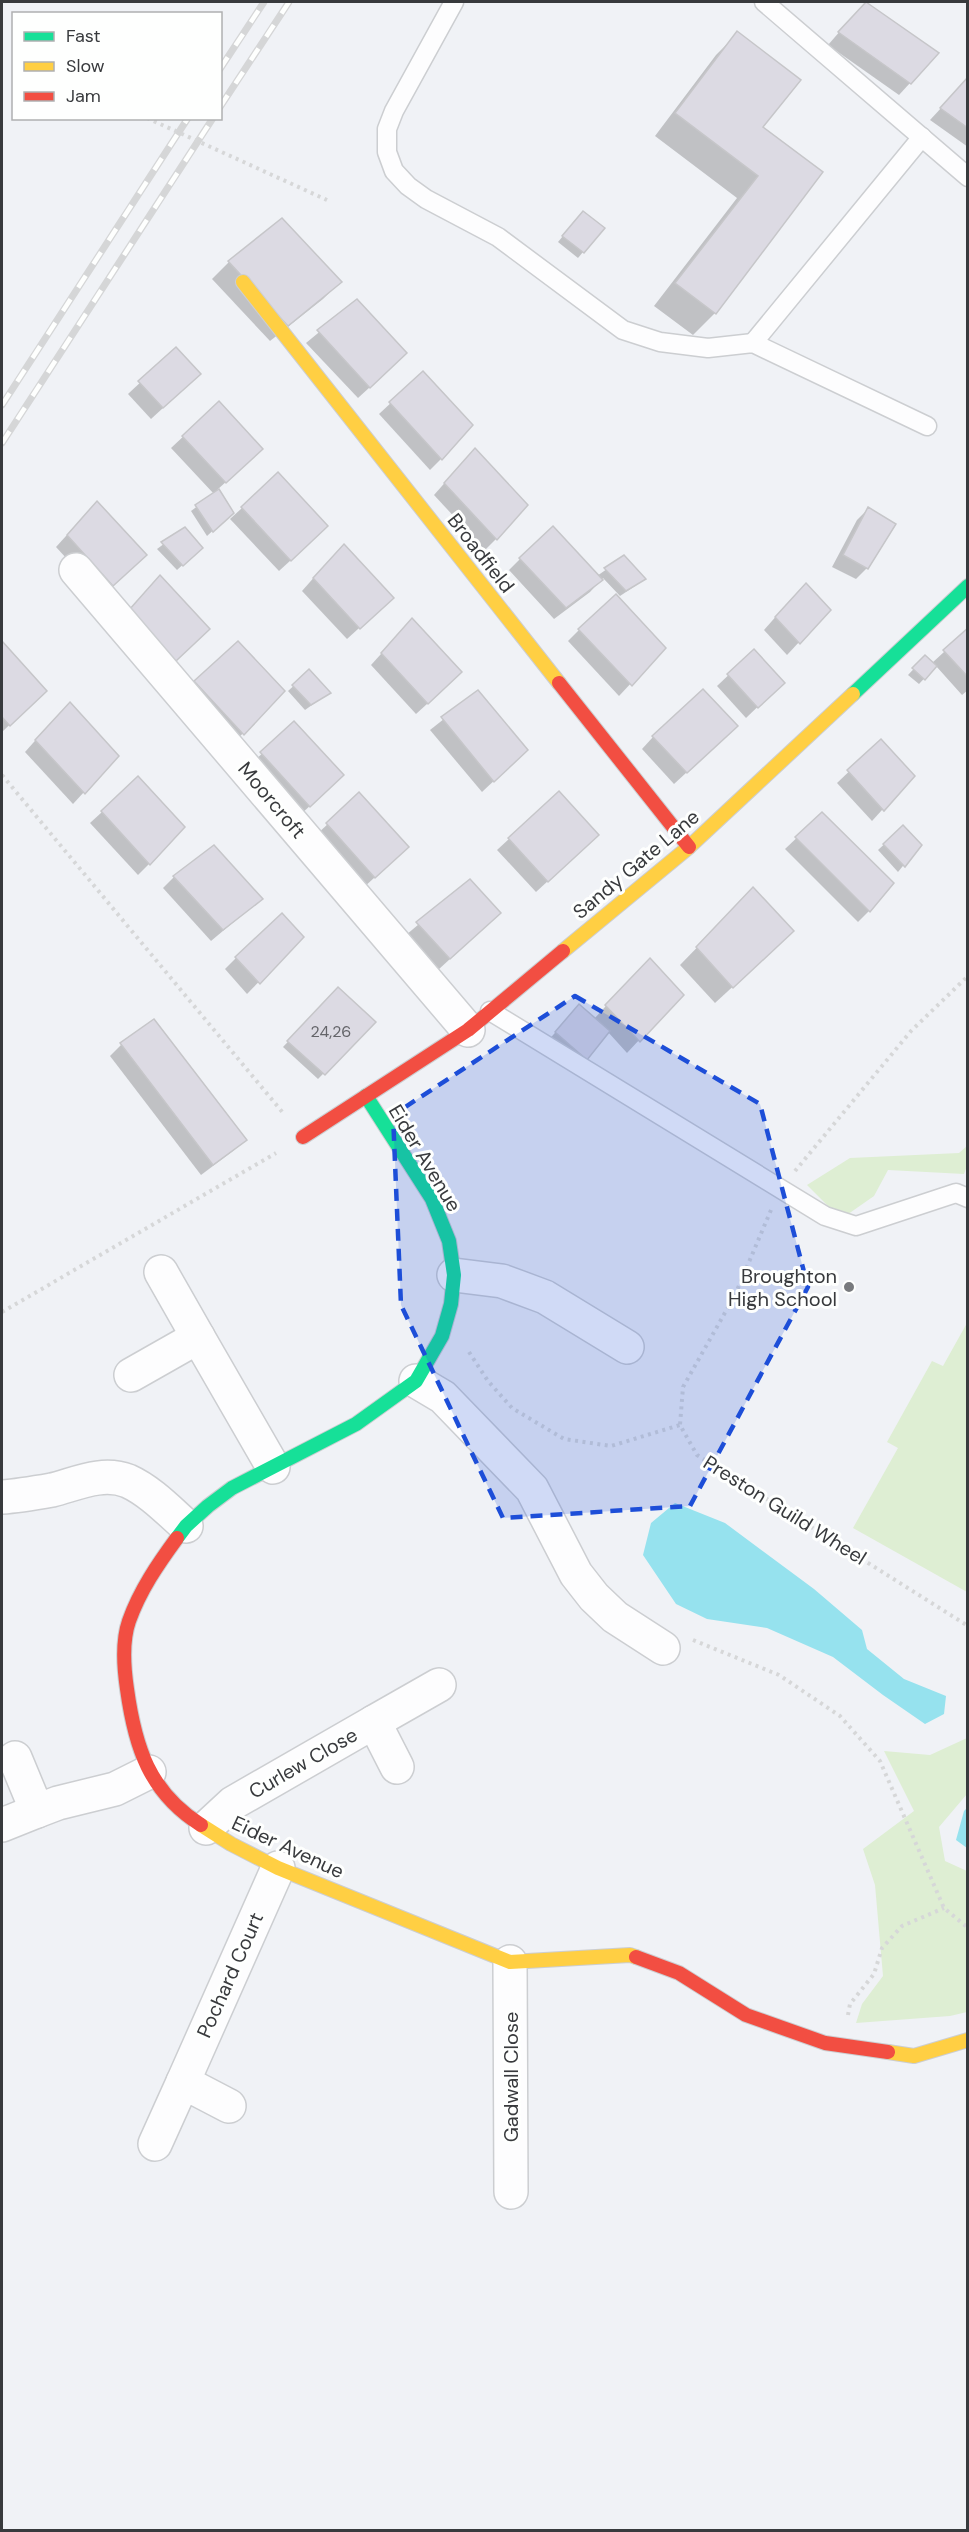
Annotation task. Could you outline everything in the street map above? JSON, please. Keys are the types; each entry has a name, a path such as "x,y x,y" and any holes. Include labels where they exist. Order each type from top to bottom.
{"street":[{"name":"Broadfield","path":"243,282 689,847"},
{"name":"Moorcroft","path":"76,570 479,1020"},
{"name":"Sandy Gate Lane","path":"303,1137 479,1020 689,847 968,586"},
{"name":"Eider Avenue","path":"366,1096 432,1199 449,1241 454,1275 451,1304 442,1336 416,1381 356,1424 232,1488 186,1526 152,1571 128,1623 124,1668 139,1751 149,1772 174,1804 231,1845 278,1868 510,1962 630,1955 679,1973 746,2015 825,2043 914,2056 968,2040"},
{"path":"161,1272 273,1467"},
{"path":"454,1275 502,1281 545,1297 627,1347"},
{"path":"131,1375 198,1337"},
{"path":"416,1381 443,1397 532,1489 576,1574 594,1597 615,1617 663,1648"},
{"path":"2,1497 50,1490 94,1478 117,1478 140,1488 186,1526"},
{"name":"Curlew Close","path":"206,1828 233,1803 439,1685"},
{"name":"Curlew Close","path":"374,1722 396,1767"},
{"path":"15,1758 37,1811"},
{"path":"2,1825 58,1803 115,1789 149,1772"},
{"name":"Pochard Court","path":"155,2144 278,1868"},
{"name":"Gadwall Close","path":"510,1962 511,2192"},
{"path":"183,2082 229,2106"}],"lane":[{"path":"454,2 394,111 387,129 387,152 394,171 408,186 426,199 498,237 623,330 660,342 708,348 753,343 927,426"},
{"path":"764,2 968,177"},
{"path":"753,343 922,137"},
{"path":"479,1020 825,1216 856,1226 956,1193 968,1198"}],"path":[{"path":"151,120 327,200"},
{"path":"2,775 303,1137 2,1311"},
{"path":"442,1336 461,1340 488,1381 512,1408 564,1439 611,1446 680,1425 683,1387 735,1295 780,1190 910,1030 968,976"},
{"name":"Preston Guild Wheel","path":"680,1425 697,1455 968,1626"},
{"path":"663,1648 685,1636 779,1675 840,1716 879,1761 944,1908 968,1928"},
{"path":"842,2045 850,2004 874,1974 882,1948 902,1926 944,1908"}],"highlighted area":[{"path":"575,996 760,1104 808,1287 690,1506 503,1518 401,1305 393,1115"}],"green space":[{"path":"967,1146 967,1166 964,1174 888,1170 874,1196 841,1219 807,1185 850,1158 959,1153"},
{"path":"967,1323 967,1592 853,1528 898,1448 887,1442 932,1361 943,1366"},
{"path":"967,1738 967,1794 939,1827 945,1861 967,1871 967,2012 950,2016 856,2023 862,2004 883,1976 875,1885 863,1849 914,1811 884,1751 930,1755"}],"water":[{"path":"675,1503 725,1523 814,1589 862,1630 867,1649 904,1679 946,1696 944,1714 925,1724 833,1657 767,1628 707,1619 676,1604 643,1555 651,1523"},
{"path":"967,1808 967,1848 956,1840 964,1811"}],"building":[{"path":"866,2 939,53 911,84 838,32"},
{"path":"737,31 801,80 763,127 823,172 716,314 675,283 758,176 675,113"},
{"path":"968,77 968,128 940,108"},
{"path":"583,211 605,228 584,253 562,236"},
{"path":"282,218 342,282 288,326 228,261"},
{"path":"357,299 407,353 370,388 317,330"},
{"path":"176,347 201,374 163,408 138,381"},
{"path":"423,371 473,425 442,460 389,402"},
{"path":"219,401 263,449 226,483 182,436"},
{"path":"475,448 528,505 497,540 444,483"},
{"path":"278,472 328,526 291,561 241,507"},
{"path":"219,489 234,513 213,532 195,505"},
{"path":"97,501 147,555 113,586 67,535"},
{"path":"868,507 896,524 868,569 843,555"},
{"path":"553,526 603,580 566,608 519,558"},
{"path":"185,527 203,548 183,566 161,542"},
{"path":"344,544 394,598 360,629 313,578"},
{"path":"624,555 646,579 626,591 604,568"},
{"path":"160,575 210,629 176,661 129,610"},
{"path":"806,583 831,610 800,644 775,617"},
{"path":"616,594 666,648 632,686 578,629"},
{"path":"412,618 462,672 428,704 381,653"},
{"path":"968,628 968,677 943,650"},
{"path":"2,641 47,691 10,726 2,717"},
{"path":"238,641 285,691 244,735 194,681"},
{"path":"754,649 785,683 758,708 727,674"},
{"path":"925,655 937,666 925,680 912,668"},
{"path":"309,669 331,693 311,705 292,685"},
{"path":"703,689 738,726 687,773 652,736"},
{"path":"478,690 528,750 494,782 441,717"},
{"path":"70,702 119,756 85,794 35,740"},
{"path":"294,721 344,775 310,807 260,752"},
{"path":"881,739 915,776 884,811 847,770"},
{"path":"138,776 185,827 150,865 101,811"},
{"path":"559,791 599,835 548,882 508,838"},
{"path":"359,792 409,847 375,878 326,823"},
{"path":"822,812 894,883 870,912 795,837"},
{"path":"903,825 922,845 905,867 883,844"},
{"path":"214,845 263,899 223,930 173,876"},
{"path":"470,879 501,913 450,959 416,922"},
{"path":"753,887 794,931 733,988 696,947"},
{"path":"282,913 304,937 260,984 235,957"},
{"path":"650,958 684,995 640,1042 605,1005"},
{"path":"338,987 376,1022 325,1075 287,1041"},
{"path":"579,1004 610,1031 587,1060 555,1032"},
{"path":"154,1019 247,1140 213,1165 120,1043"}],"railway":[{"path":"222,66 264,2"},
{"path":"222,104 289,2"},
{"path":"2,405 187,120"},
{"path":"2,443 212,120"}],"traffic: fast":[{"path":"853,694 968,586"},
{"path":"177,1538 186,1526 232,1488 356,1424 416,1381 442,1336 451,1304 454,1275 449,1241 432,1199 366,1096"}],"traffic: slow":[{"path":"243,282 559,683"},
{"path":"563,951 689,847 853,694"},
{"path":"201,1825 231,1844 278,1868 510,1962 630,1955 636,1957"},
{"path":"888,2052 914,2056 968,2040"}],"traffic: jam":[{"path":"559,683 689,847"},
{"path":"303,1137 468,1030 563,951"},
{"path":"177,1538 156,1568 133,1610 124,1646 125,1673 130,1710 140,1749 148,1766 157,1783 169,1798 201,1825"},
{"path":"636,1957 679,1973 746,2015 825,2043 888,2052"}],"place":[{"name":"Broughton High School","path":"849,1287"}]}
